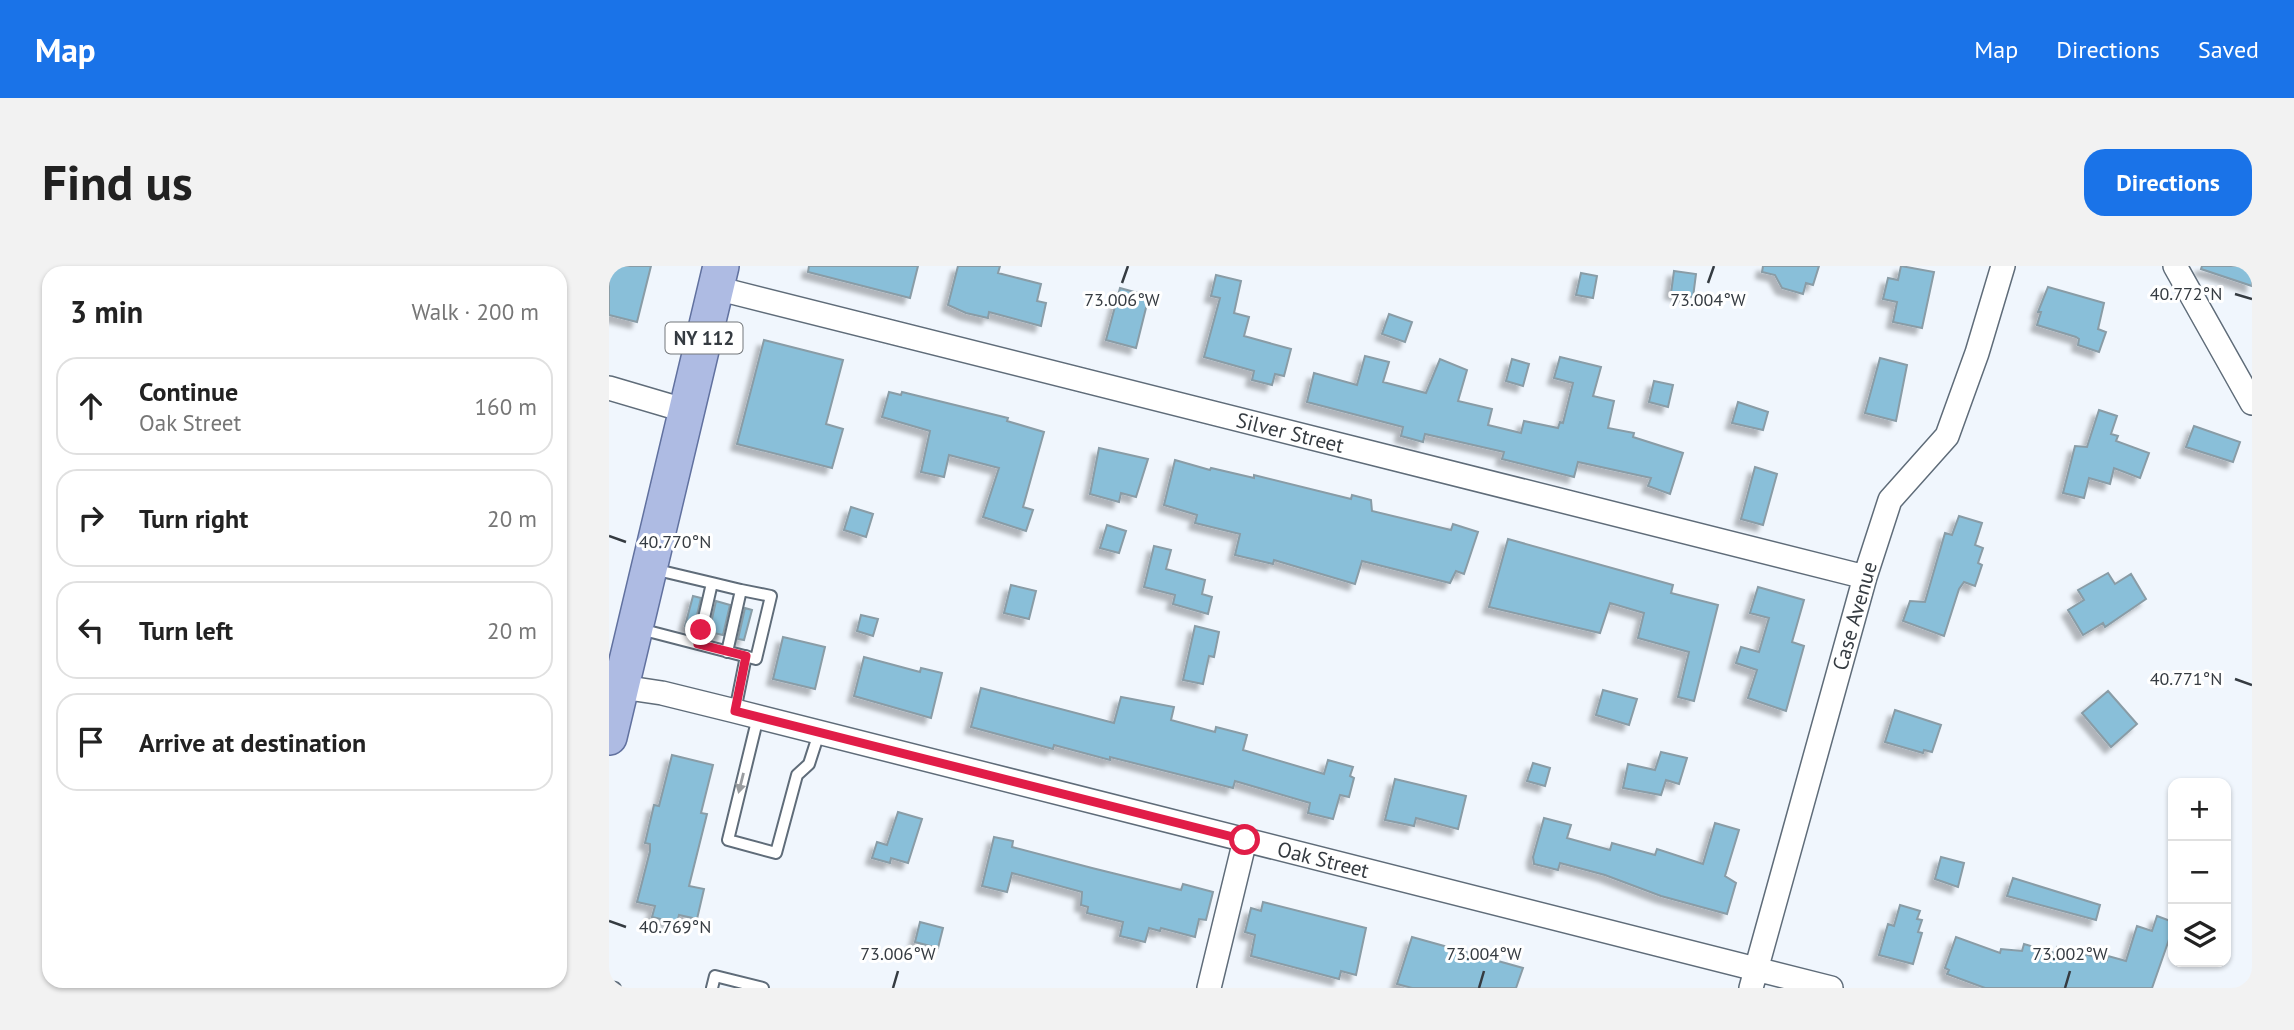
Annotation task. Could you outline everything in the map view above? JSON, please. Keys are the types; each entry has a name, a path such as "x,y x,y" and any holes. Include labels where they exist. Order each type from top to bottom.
{"main road":[{"name":"NY 112","path":"609,737 615,686 634,628 718,277"}],"street":[{"name":"Case Avenue","path":"1753,979 1865,577 1890,500 1947,436 1977,353 2003,266"},
{"path":"2173,267 2252,403"},
{"name":"Silver Street","path":"718,277 1865,577"},
{"path":"609,388 687,411"},
{"name":"Oak Street","path":"615,686 735,711 1245,840 1753,979 1831,988"},
{"path":"1209,988 1245,840"}],"lane":[{"path":"649,568 771,596 735,711"},
{"path":"698,644 712,583"},
{"path":"727,652 741,590"},
{"path":"634,628 751,658"},
{"path":"758,717 728,840 776,853 797,775 809,764 819,733"},
{"path":"712,988 715,976 763,988"},
{"path":"609,986 615,988"}],"building":[{"path":"609,266 651,266 637,322 609,315"},
{"path":"809,266 918,266 910,298 808,272"},
{"path":"958,266 1000,266 998,273 1041,284 1037,301 1046,303 1041,326 989,312 988,318 948,305"},
{"path":"1763,266 1819,266 1813,285 1806,283 1803,294 1782,288 1775,275 1762,272"},
{"path":"1901,266 1934,272 1922,328 1893,322 1897,302 1883,299 1888,278 1898,280"},
{"path":"2202,266 2252,266 2252,286 2201,269"},
{"path":"1674,271 1696,274 1693,297 1671,293"},
{"path":"1581,273 1597,276 1593,298 1576,295"},
{"path":"1216,275 1241,281 1234,313 1249,317 1244,336 1291,349 1284,376 1275,374 1272,385 1252,380 1254,371 1204,357 1220,298 1211,296"},
{"path":"2048,287 2104,303 2098,329 2106,332 2099,352 2078,345 2079,339 2076,337 2037,325 2041,312 2038,312"},
{"path":"1120,288 1149,296 1136,348 1106,340"},
{"path":"1389,314 1412,322 1405,342 1382,334"},
{"path":"764,340 843,360 826,424 843,429 832,468 737,444"},
{"path":"1365,356 1389,362 1383,382 1426,393 1440,359 1467,370 1458,401 1492,409 1488,425 1521,433 1524,421 1558,428 1560,422 1563,423 1573,383 1554,378 1560,357 1601,367 1593,396 1614,401 1608,428 1634,433 1633,437 1683,453 1670,494 1648,486 1651,478 1578,462 1574,477 1502,459 1504,452 1425,434 1423,442 1401,436 1403,427 1307,402 1314,373 1357,385"},
{"path":"1880,358 1907,365 1896,421 1865,413"},
{"path":"1512,359 1529,364 1523,386 1506,381"},
{"path":"1654,381 1673,385 1668,407 1649,402"},
{"path":"889,392 901,395 902,392 1008,418 1007,421 1044,432 1023,507 1033,510 1026,531 983,517 999,468 949,455 944,477 921,472 930,431 882,417"},
{"path":"1738,402 1768,412 1763,430 1732,423"},
{"path":"2099,410 2117,416 2111,434 2118,436 2116,441 2149,453 2140,478 2114,468 2110,484 2089,478 2084,498 2063,493 2075,446 2087,447"},
{"path":"2194,426 2240,442 2233,462 2186,447"},
{"path":"1099,448 1148,459 1136,497 1121,493 1119,502 1090,494"},
{"path":"1175,460 1210,470 1211,468 1254,478 1254,475 1351,499 1352,495 1371,500 1372,511 1451,530 1453,524 1478,532 1464,574 1456,571 1450,583 1362,561 1355,584 1274,560 1273,564 1235,555 1240,534 1195,523 1197,515 1164,505"},
{"path":"1755,467 1777,474 1763,525 1741,519"},
{"path":"851,507 873,514 866,537 844,530"},
{"path":"1959,516 1982,523 1975,545 1983,548 1978,563 1982,565 1975,586 1964,582 1959,589 1944,636 1903,621 1910,601 1925,602 1945,533 1952,535"},
{"path":"1107,525 1126,531 1119,553 1100,548"},
{"path":"1508,539 1673,585 1671,593 1718,605 1694,701 1678,697 1689,652 1638,638 1644,613 1610,603 1600,633 1489,607"},
{"path":"1154,546 1171,550 1166,569 1205,580 1202,594 1212,597 1208,614 1173,604 1175,595 1144,587"},
{"path":"2108,573 2115,584 2131,574 2146,599 2105,627 2103,623 2083,635 2068,610 2084,600 2078,590"},
{"path":"1011,585 1036,591 1029,619 1004,613"},
{"path":"1758,587 1804,600 1792,642 1804,646 1786,711 1748,698 1757,670 1736,663 1741,647 1759,652 1769,618 1750,613"},
{"path":"693,596 701,598 694,628 685,626"},
{"path":"716,601 730,605 723,635 709,632"},
{"path":"745,608 752,610 744,640 738,639"},
{"path":"861,615 878,619 873,636 857,631"},
{"path":"1195,626 1219,632 1214,657 1209,656 1203,684 1183,680"},
{"path":"783,637 825,647 815,689 773,679"},
{"path":"864,657 920,672 921,668 942,673 931,718 854,696"},
{"path":"981,688 1114,723 1121,697 1174,707 1171,720 1215,732 1216,727 1247,735 1243,750 1324,774 1328,760 1353,767 1350,776 1354,778 1349,797 1340,795 1333,819 1308,813 1310,803 1235,781 1233,788 1110,757 1110,760 1054,745 1053,749 971,727"},
{"path":"1603,690 1637,699 1629,725 1596,715"},
{"path":"2108,691 2137,724 2111,747 2082,713"},
{"path":"1895,710 1941,725 1932,752 1924,750 1923,753 1885,742"},
{"path":"1661,752 1687,758 1679,784 1666,780 1661,795 1623,788 1628,764 1655,770"},
{"path":"672,755 713,765 701,813 707,814 689,886 704,889 697,919 679,915 677,923 652,917 655,906 637,902 650,851 650,844 645,843 654,805 659,806"},
{"path":"1533,763 1550,768 1545,786 1527,781"},
{"path":"1395,779 1466,796 1458,829 1416,818 1414,826 1385,820"},
{"path":"898,812 922,819 908,863 891,858 890,863 872,858 877,842 887,845"},
{"path":"1544,818 1571,825 1567,838 1610,850 1612,843 1655,855 1657,849 1703,864 1715,823 1739,830 1725,876 1736,883 1727,914 1560,863 1558,870 1534,864 1533,857"},
{"path":"994,837 1013,841 1012,847 1092,868 1181,890 1183,884 1213,892 1206,920 1199,919 1195,937 1161,928 1160,931 1149,928 1145,942 1120,936 1123,922 1087,913 1088,907 1081,905 1082,892 1012,873 1007,892 982,886"},
{"path":"1941,857 1964,863 1958,887 1935,879"},
{"path":"2013,878 2100,905 2096,920 2007,896"},
{"path":"1263,902 1366,928 1356,975 1341,971 1339,979 1251,956 1255,935 1245,932 1251,908 1261,911"},
{"path":"1900,905 1920,911 1917,919 1922,920 1918,932 1922,933 1913,964 1879,955 1888,924 1894,926"},
{"path":"2157,916 2168,920 2168,942 2152,988 1985,988 1947,974 1949,970 1945,968 1956,937 2000,953 2001,949 2022,951 2024,944 2055,953 2057,947 2107,960 2108,956 2126,961 2137,926 2152,931"},
{"path":"920,922 943,928 938,948 915,942"},
{"path":"1412,937 1523,968 1516,988 1412,988 1397,984"}],"route":[{"path":"701,630 698,644 746,656 735,711 1245,840"}]}
